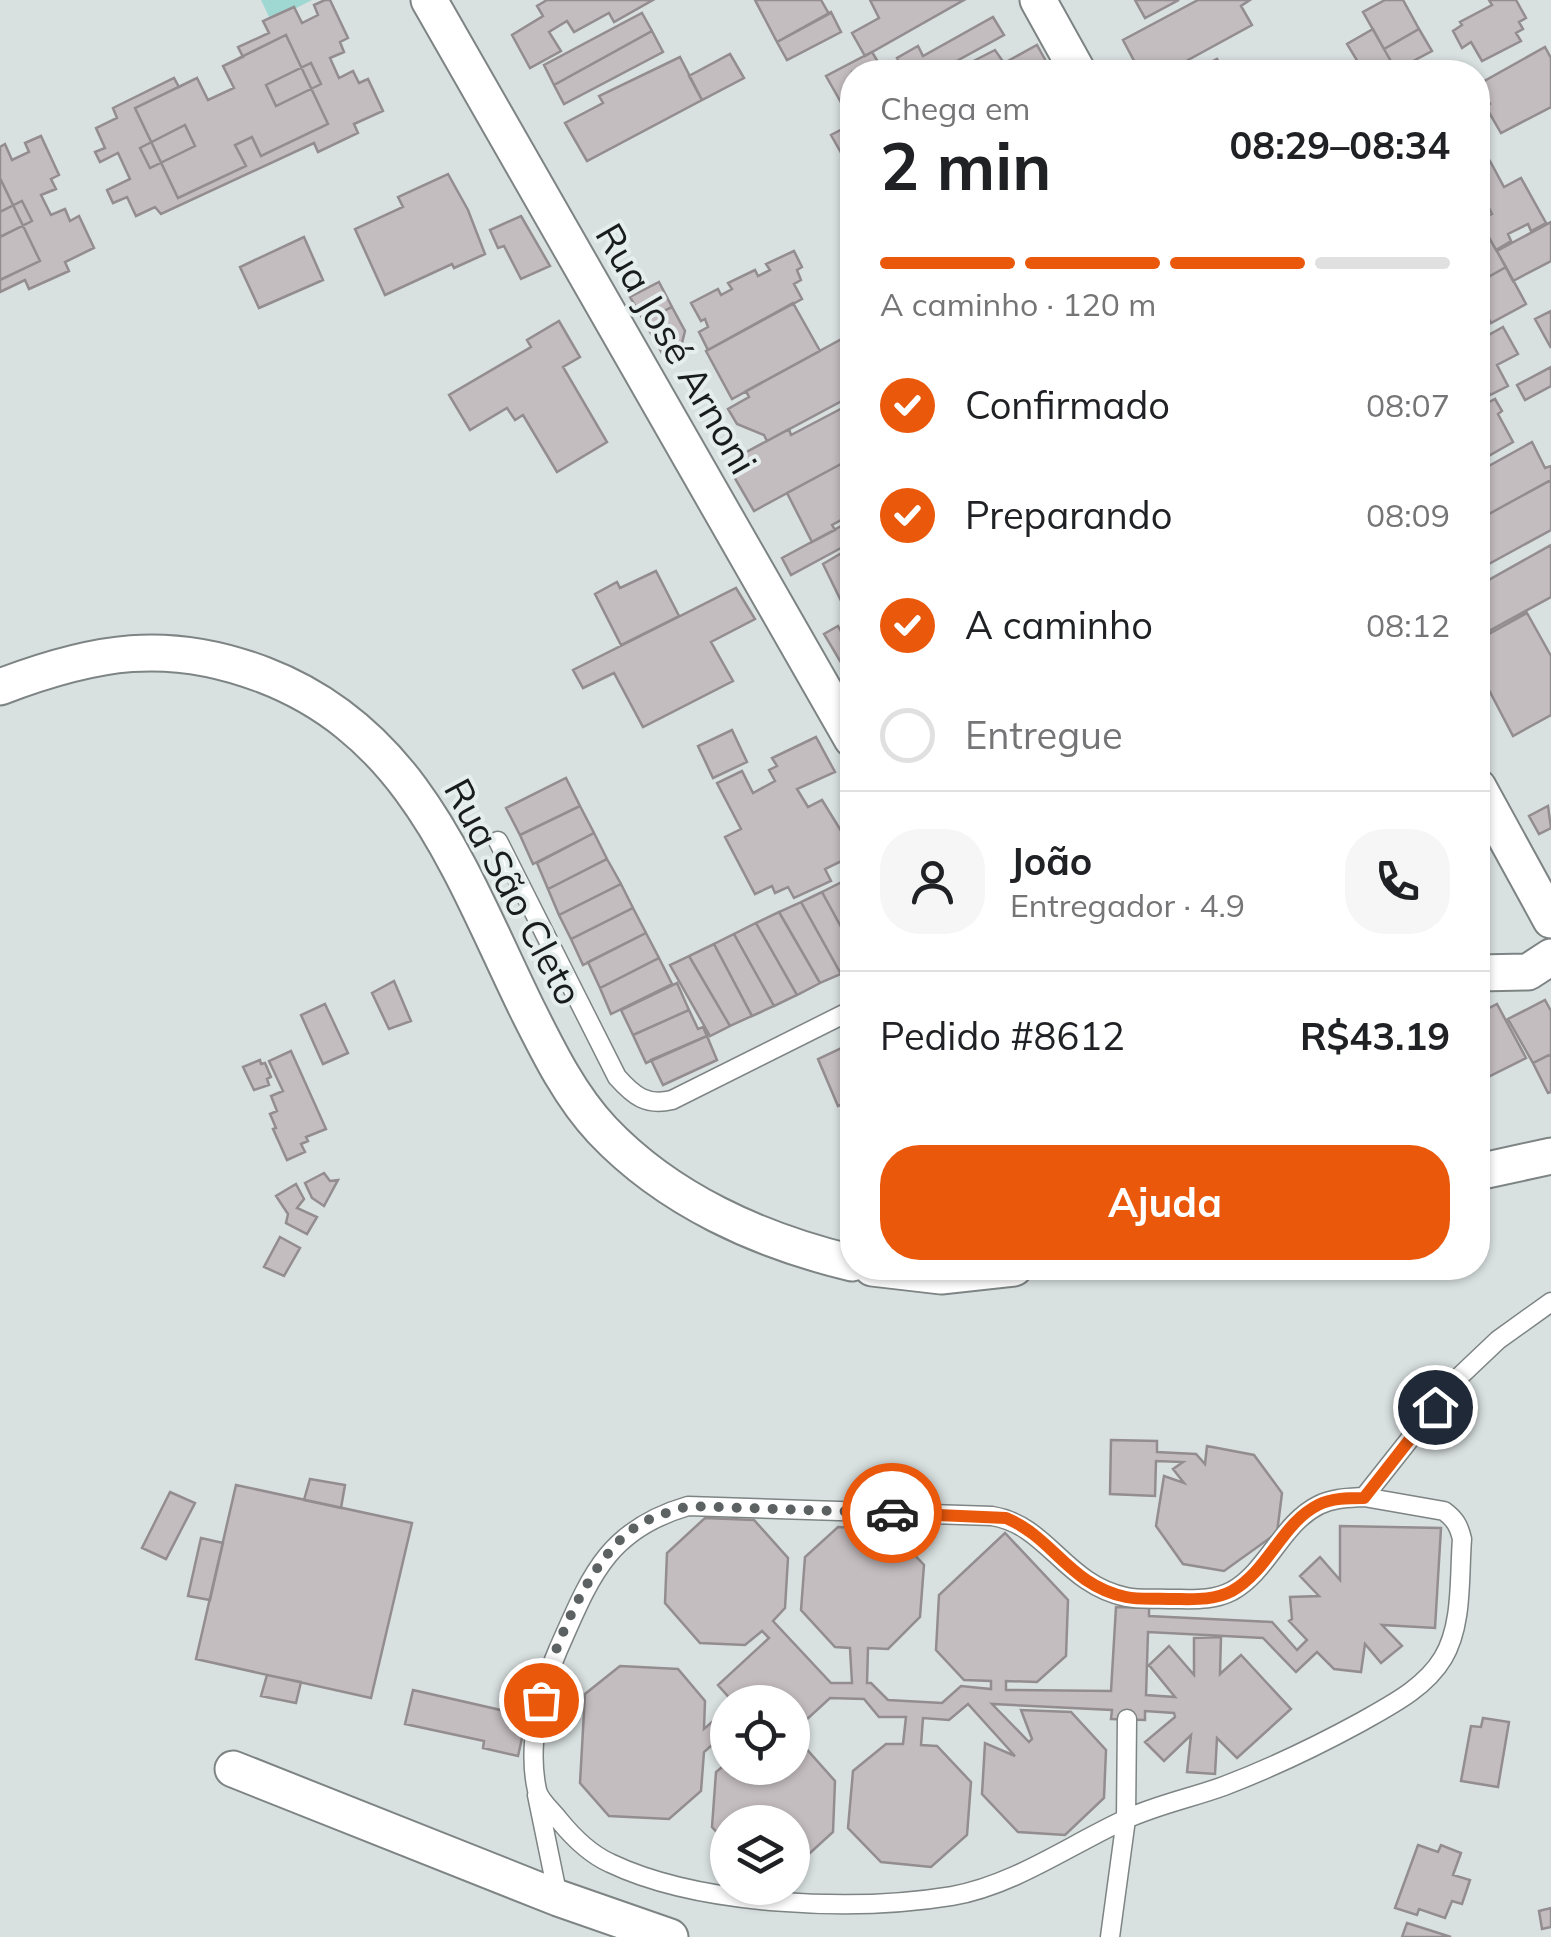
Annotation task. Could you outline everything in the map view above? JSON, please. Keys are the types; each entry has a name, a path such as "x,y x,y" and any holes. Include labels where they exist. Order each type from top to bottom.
{"street":[{"name":"Rua José Arnoni","path":"429,0 840,718"},
{"path":"1038,0 1071,60"},
{"name":"Rua São Cleto","path":"0,687 42,671 118,653 198,654 287,684 342,715 380,749 425,810 572,1092 602,1130 649,1174 692,1202 794,1246 840,1259"},
{"path":"1490,809 1551,920"},
{"path":"1490,973 1528,972 1551,957"},
{"path":"1490,1169 1551,1156"},
{"path":"233,1769 558,1898 670,1937"}],"lane":[{"path":"498,841 618,1077 644,1102 672,1100 840,1016"},
{"path":"1364,1498 1459,1376 1498,1340 1551,1302"},
{"path":"537,1793 572,1835 606,1862 650,1880 756,1900 894,1903 957,1895 1026,1871 1126,1819 1226,1785 1314,1748 1393,1704 1423,1682 1444,1656 1456,1624 1460,1528 1444,1512 1364,1498 1335,1499 1317,1505 1302,1517 1252,1576 1232,1591 1208,1600 1127,1602 1076,1575 1022,1525 1006,1518 688,1506 657,1515 620,1539 586,1588 546,1676 535,1725 537,1793 558,1898"},
{"path":"1110,1937 1126,1819 1127,1720"}],"shaded area":[{"path":"261,0 312,0 271,21"}],"building":[{"path":"330,0 348,38 340,42 344,52 330,58 339,78 353,71 359,83 368,79 383,111 354,124 358,133 318,152 314,143 161,214 155,207 136,216 127,197 113,203 107,190 130,179 118,153 100,162 95,152 105,148 96,128 117,118 113,108 174,78 179,87 197,78 208,100 234,88 223,66 243,57 238,47 269,33 263,21 294,7 302,23 318,15 314,5"},
{"path":"547,0 653,0 614,22 609,13 574,32 567,21 549,32 561,51 530,68 512,35 543,16 537,6"},
{"path":"755,0 821,0 829,14 777,42"},
{"path":"870,0 964,0 865,56 852,33 879,18"},
{"path":"1135,0 1179,0 1145,18"},
{"path":"1198,0 1250,0 1241,6 1252,25 1188,60 1134,60 1123,40"},
{"path":"1385,0 1403,0 1419,29 1384,49 1363,12"},
{"path":"1489,0 1516,0 1526,18 1519,22 1523,29 1516,33 1521,41 1481,60 1471,42 1462,48 1453,31 1462,25 1460,22 1492,5"},
{"path":"831,12 841,32 787,60 777,42"},
{"path":"642,13 652,31 554,85 544,65"},
{"path":"993,17 1004,35 959,60 897,58 918,46 923,56"},
{"path":"1373,29 1390,60 1357,60 1347,44"},
{"path":"1419,29 1432,51 1415,60 1390,60 1384,49"},
{"path":"652,31 663,52 564,104 554,85"},
{"path":"286,35 328,124 261,156 252,137 235,145 246,166 178,198 135,108 197,78 208,100 234,88 223,66"},
{"path":"1037,45 1045,60 1010,60"},
{"path":"1545,47 1551,58 1551,107 1501,133 1490,114 1490,78"},
{"path":"995,50 1002,60 975,60"},
{"path":"872,52 877,60 857,60"},
{"path":"730,54 744,78 702,100 689,76"},
{"path":"680,57 702,100 587,161 565,123 603,103 599,96"},
{"path":"311,63 321,84 276,106 266,85"},
{"path":"840,69 840,101 826,76"},
{"path":"185,125 195,146 150,168 140,148"},
{"path":"840,130 840,151 831,135"},
{"path":"41,136 59,175 51,179 56,189 41,195 51,215 65,209 70,221 79,216 94,248 65,262 69,271 29,289 25,280 0,292 0,147 5,144 12,160 29,152 25,143"},
{"path":"1490,161 1504,187 1521,178 1546,223 1531,231 1528,224 1508,234 1511,241 1496,250 1490,239"},
{"path":"448,174 468,210 485,254 454,268 452,264 385,295 355,229 403,207 398,197"},
{"path":"0,178 40,261 0,280"},
{"path":"22,201 32,221 0,237 0,212"},
{"path":"521,216 550,266 521,279 504,246 498,248 490,230"},
{"path":"1551,222 1551,261 1513,281 1497,251"},
{"path":"304,237 323,280 259,308 240,267"},
{"path":"1490,239 1506,267 1490,276"},
{"path":"794,251 802,267 797,270 801,280 794,284 802,299 708,350 699,332 708,327 691,303 718,289 721,295 732,289 728,283 755,270 758,276 770,270 766,264"},
{"path":"1506,267 1526,304 1491,323 1490,321 1490,276"},
{"path":"659,282 672,307 644,321 630,297"},
{"path":"793,303 820,351 732,399 706,351"},
{"path":"672,307 685,331 682,343 662,353 644,321"},
{"path":"1551,311 1551,348 1535,319"},
{"path":"559,321 580,357 563,367 607,442 557,472 523,415 515,420 507,408 470,430 449,395 531,347 527,340"},
{"path":"1503,327 1518,354 1497,365 1508,386 1490,395 1490,334"},
{"path":"840,340 840,402 767,441 764,435 737,424 728,409 749,397 746,391"},
{"path":"1551,367 1551,386 1525,400 1517,385"},
{"path":"1495,399 1502,411 1498,414 1513,442 1490,455 1490,402"},
{"path":"840,409 840,464 754,511 726,463 789,429 791,435"},
{"path":"1532,442 1545,468 1551,466 1551,480 1490,513 1490,465"},
{"path":"840,464 840,521 832,525 835,530 812,542 787,493"},
{"path":"1551,480 1551,530 1490,563 1490,513"},
{"path":"840,527 840,548 791,575 782,558"},
{"path":"1551,545 1551,597 1490,630 1490,579"},
{"path":"840,554 840,599 823,564"},
{"path":"656,571 679,616 621,645 595,594 617,582 620,588"},
{"path":"736,588 755,619 711,642 733,681 643,727 614,673 583,688 573,670"},
{"path":"1527,613 1551,656 1551,715 1513,736 1490,692 1490,633"},
{"path":"838,626 840,661 824,634"},
{"path":"732,730 747,762 713,778 698,746"},
{"path":"816,737 835,772 797,789 808,807 822,800 840,829 840,862 825,869 831,881 794,898 788,887 775,893 772,886 755,894 725,837 741,829 717,783 742,771 753,793 775,781 769,770 777,766 772,758"},
{"path":"566,778 580,806 520,835 506,808"},
{"path":"580,806 594,833 533,864 520,835"},
{"path":"1548,806 1551,828 1539,834 1529,816"},
{"path":"594,833 607,859 548,889 537,863"},
{"path":"607,859 621,884 559,915 548,889"},
{"path":"840,883 840,925 822,892"},
{"path":"621,884 633,908 571,939 559,915"},
{"path":"822,892 840,925 840,972 801,902"},
{"path":"801,902 840,974 820,983 779,912"},
{"path":"633,908 646,933 583,965 571,939"},
{"path":"779,912 820,983 797,995 756,923"},
{"path":"756,923 797,995 774,1006 734,934"},
{"path":"646,933 659,958 600,988 588,962"},
{"path":"734,934 774,1006 752,1016 714,944"},
{"path":"714,944 752,1016 730,1026 689,956"},
{"path":"689,956 730,1026 710,1036 670,965"},
{"path":"659,958 672,984 611,1014 600,988"},
{"path":"394,981 411,1021 389,1029 372,993"},
{"path":"677,983 689,1010 633,1035 621,1010"},
{"path":"1545,1000 1551,1011 1551,1054 1533,1063 1508,1019"},
{"path":"325,1004 348,1053 323,1064 301,1015"},
{"path":"1497,1004 1526,1058 1490,1076 1490,1008"},
{"path":"689,1010 698,1029 703,1027 707,1036 646,1063 633,1035"},
{"path":"707,1036 717,1060 663,1085 651,1060"},
{"path":"840,1049 840,1105 838,1106 818,1059"},
{"path":"291,1051 326,1129 306,1137 308,1141 301,1144 305,1152 287,1160 270,1114 277,1111 271,1096 283,1091 269,1061"},
{"path":"1551,1054 1551,1092 1548,1093 1533,1063"},
{"path":"260,1060 271,1077 267,1079 269,1085 254,1090 243,1067"},
{"path":"324,1173 330,1181 338,1180 324,1206 312,1198 305,1183"},
{"path":"296,1184 304,1199 297,1208 317,1217 307,1234 286,1223 288,1214 276,1196"},
{"path":"280,1237 300,1248 284,1276 264,1267"},
{"path":"1111,1440 1157,1441 1157,1452 1196,1454 1205,1464 1207,1446 1254,1455 1282,1493 1277,1533 1224,1571 1183,1564 1156,1526 1164,1476 1184,1483 1173,1469 1183,1462 1156,1461 1155,1496 1110,1494"},
{"path":"310,1479 345,1485 341,1508 304,1500"},
{"path":"236,1485 412,1523 371,1698 196,1659"},
{"path":"170,1492 195,1503 166,1559 142,1548"},
{"path":"705,1518 754,1520 788,1558 785,1608 773,1621 831,1683 852,1683 850,1648 835,1647 801,1610 805,1557 838,1527 891,1530 924,1565 920,1617 888,1649 868,1648 867,1683 888,1700 942,1703 961,1686 991,1689 991,1681 964,1680 936,1650 939,1595 1005,1533 1068,1600 1066,1656 1037,1682 1006,1681 1006,1690 1111,1691 1116,1607 1149,1608 1149,1616 1272,1622 1297,1650 1307,1640 1289,1621 1290,1597 1319,1596 1300,1576 1320,1557 1340,1580 1340,1526 1441,1528 1435,1628 1382,1625 1402,1646 1381,1663 1365,1644 1361,1672 1334,1669 1317,1652 1296,1672 1263,1638 1148,1632 1146,1695 1175,1697 1149,1665 1169,1646 1194,1675 1194,1638 1221,1637 1220,1674 1241,1655 1291,1709 1237,1758 1217,1738 1215,1774 1187,1772 1191,1735 1164,1761 1145,1742 1175,1717 1174,1713 1145,1711 1145,1720 1111,1719 1112,1710 992,1704 1029,1742 1032,1739 1021,1710 1071,1712 1106,1750 1104,1798 1065,1835 1018,1832 982,1794 985,1743 1015,1756 968,1704 949,1720 923,1718 921,1745 937,1746 971,1782 967,1835 931,1867 881,1862 848,1828 853,1771 886,1744 903,1744 906,1717 879,1717 864,1699 830,1698 810,1716 810,1685 718,1685 769,1638 762,1631 745,1645 700,1643 665,1603 667,1553"},
{"path":"201,1538 223,1543 210,1600 188,1596"},
{"path":"620,1666 678,1669 705,1701 704,1729 710,1724 710,1747 704,1752 701,1791 669,1819 609,1816 580,1783 585,1694"},
{"path":"267,1675 301,1682 296,1703 261,1696"},
{"path":"413,1690 527,1716 518,1756 483,1748 484,1741 405,1724"},
{"path":"1483,1718 1509,1722 1498,1787 1461,1781 1471,1726 1481,1727"},
{"path":"810,1753 835,1781 833,1832 810,1853 810,1805 714,1805 715,1785 810,1785"},
{"path":"1418,1845 1438,1852 1441,1845 1461,1853 1453,1875 1470,1880 1462,1904 1452,1901 1445,1918 1419,1909 1417,1915 1395,1908"},
{"path":"1551,1908 1551,1927 1542,1929 1539,1911"},
{"path":"1407,1923 1451,1937 1402,1937"}],"way so far":[{"path":"541,1700 546,1676 586,1588 620,1539 657,1515 688,1506 892,1513"}],"route":[{"path":"892,1513 1006,1518 1022,1525 1090,1584 1127,1598 1208,1600 1232,1591 1252,1576 1317,1505 1335,1499 1364,1498 1435,1407"}]}
